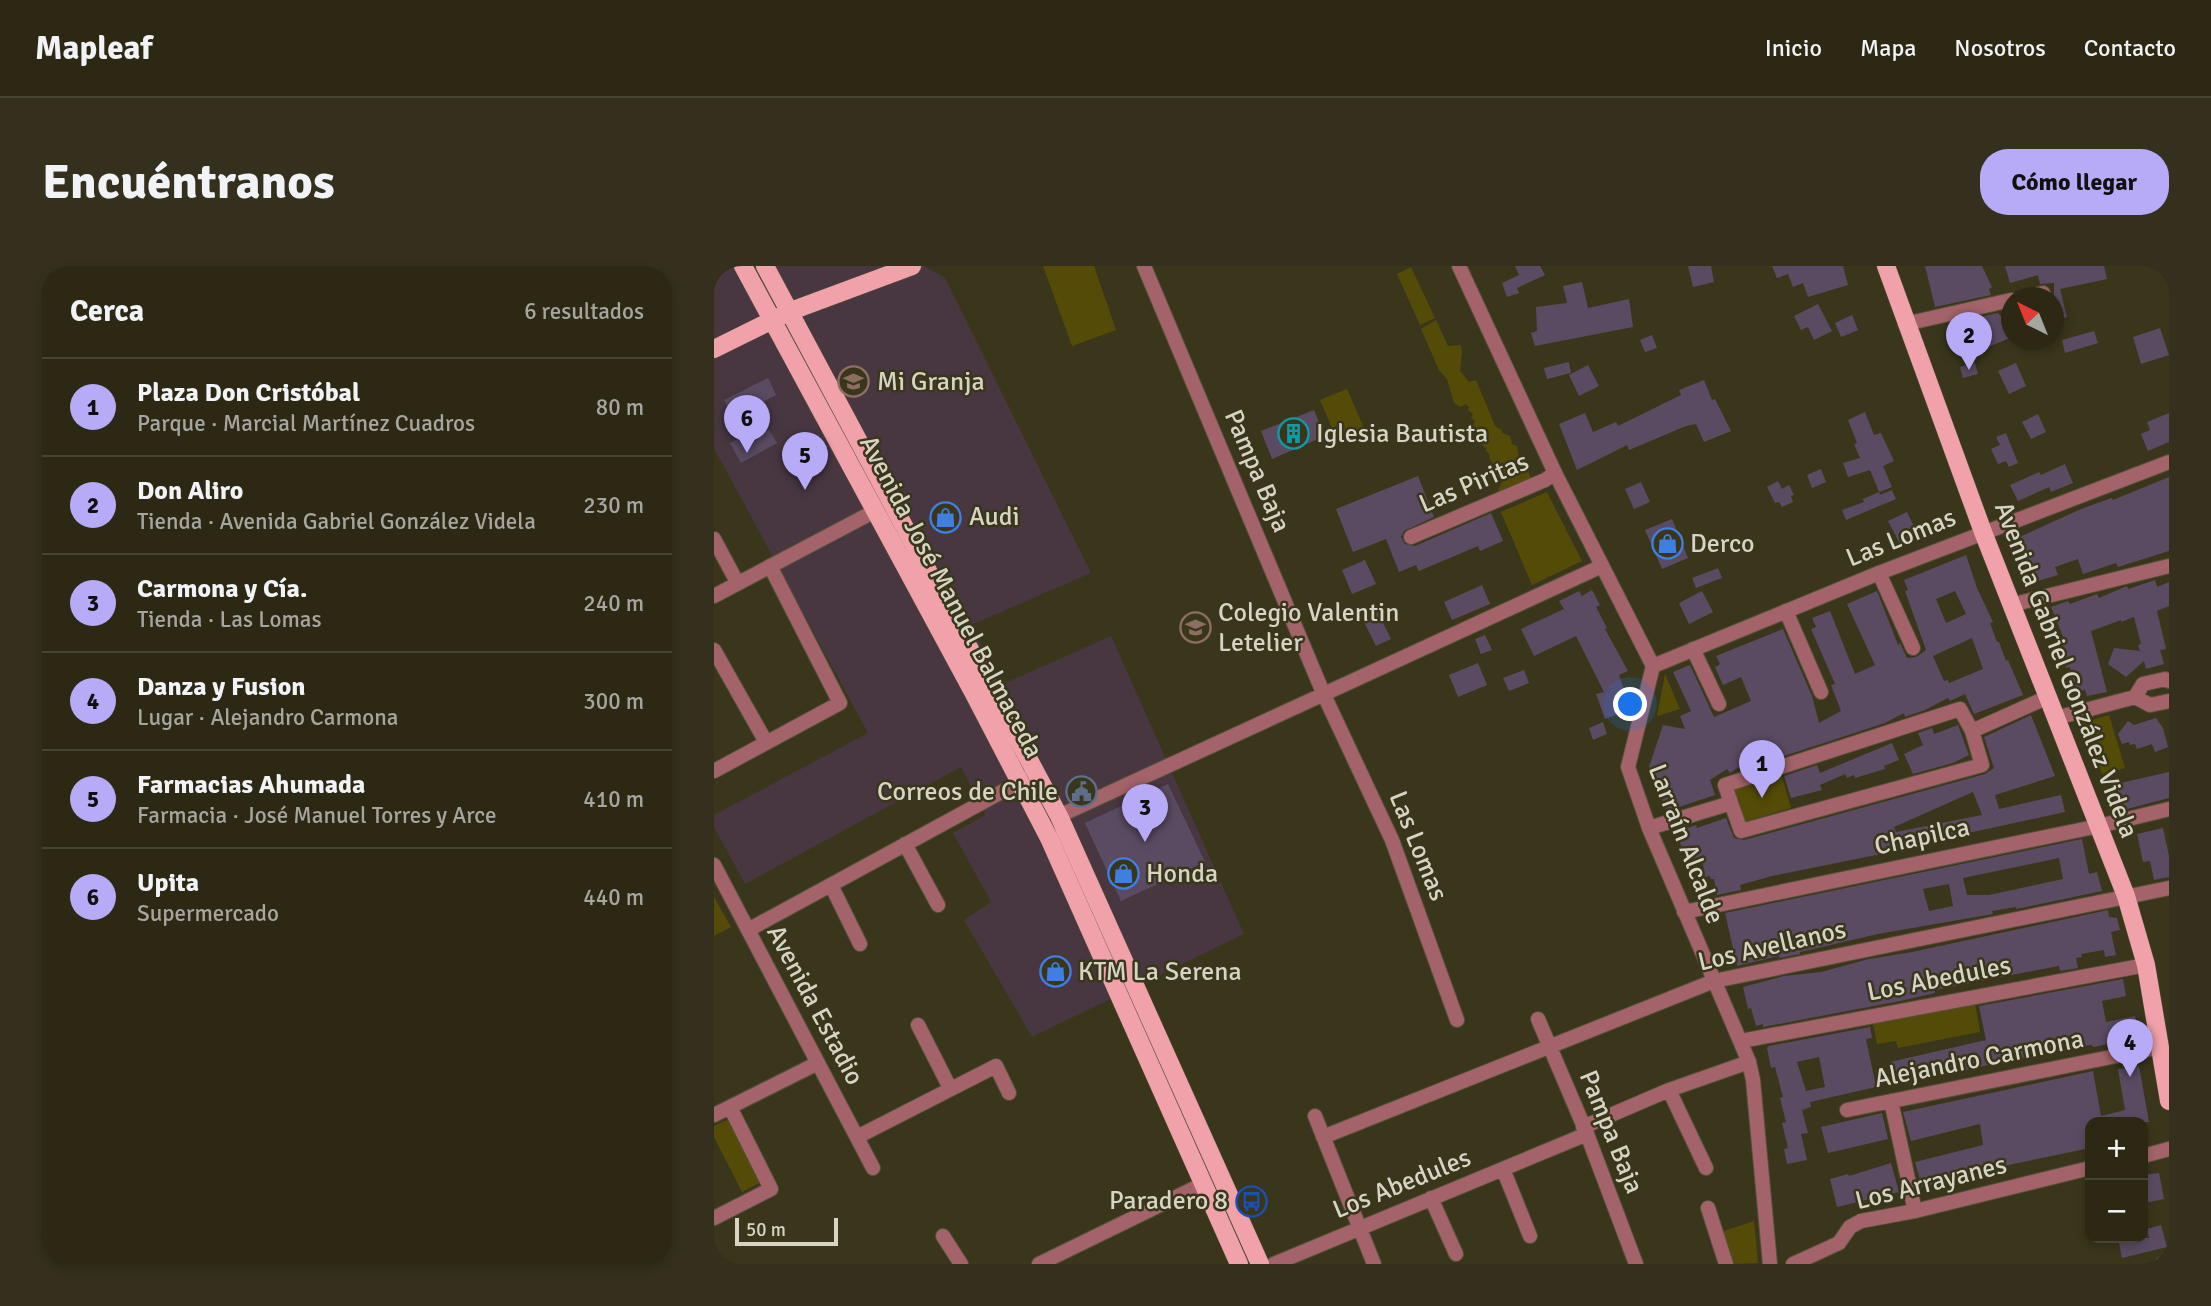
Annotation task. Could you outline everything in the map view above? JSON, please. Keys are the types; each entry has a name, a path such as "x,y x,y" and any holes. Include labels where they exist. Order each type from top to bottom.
{"main road":[{"name":"Avenida José Manuel Balmaceda","path":"743,266 875,511 1028,778 1059,816 1260,1264"},
{"name":"Avenida José Manuel Balmaceda","path":"765,266 1028,778 1076,898 1239,1264"},
{"path":"714,349 790,312 912,266"},
{"name":"Avenida Gabriel González Videla","path":"1886,266 1983,532 2126,896 2146,965 2169,1101"}],"street":[{"name":"Pampa Baja","path":"1144,266 1324,695"},
{"path":"1459,266 1555,474 1653,666"},
{"path":"1905,324 2001,302"},
{"name":"Las Lomas","path":"1653,666 1879,573 2169,462"},
{"name":"Las Piritas","path":"1411,537 1555,474"},
{"path":"714,596 875,511"},
{"path":"714,539 737,582"},
{"path":"714,771 840,703 770,566"},
{"path":"1059,816 1602,566"},
{"path":"2011,605 2169,566"},
{"path":"1879,573 1913,648"},
{"path":"1786,611 1821,692"},
{"path":"1693,649 1719,704"},
{"path":"714,650 766,742"},
{"name":"Larraín Alcalde","path":"1653,666 1628,767 1649,828 1749,1062 1753,1080 1770,1264"},
{"path":"2135,697 2143,684 2165,679 2169,681"},
{"name":"Las Lomas","path":"1324,695 1392,840 1457,1020"},
{"path":"1972,731 2048,697"},
{"path":"2056,718 2135,697 2150,705 2169,701"},
{"path":"1960,709 1972,731 1982,765 1741,831 1731,803 1725,785 1960,709"},
{"path":"748,930 1028,778"},
{"path":"1649,828 1731,803"},
{"name":"Chapilca","path":"1684,912 2169,809"},
{"path":"905,844 938,905"},
{"name":"Avenida Estadio","path":"714,865 873,1168"},
{"path":"831,885 860,944"},
{"name":"Los Avellanos","path":"1323,1137 1714,981 2169,888"},
{"name":"Los Abedules","path":"1741,1041 2146,965"},
{"name":"Pampa Baja","path":"1538,1020 1585,1130 1636,1264"},
{"path":"918,1025 950,1088"},
{"name":"Alejandro Carmona","path":"1847,1110 2161,1047"},
{"name":"Los Abedules","path":"1274,1264 1503,1169 1669,1090 1749,1062"},
{"path":"714,1115 818,1063"},
{"path":"857,1138 996,1066 1009,1093"},
{"path":"1669,1090 1706,1168"},
{"path":"1891,1101 1914,1211"},
{"path":"714,1218 771,1189 730,1107"},
{"path":"1315,1116 1374,1264"},
{"path":"2148,1155 2169,1149"},
{"path":"1503,1169 1530,1236"},
{"name":"Los Arrayanes","path":"1793,1264 1839,1243 1850,1227 1861,1221 1914,1211 2085,1169"},
{"path":"1040,1264 1203,1184"},
{"path":"1431,1198 1456,1254"},
{"path":"1708,1208 1726,1264"},
{"path":"943,1236 961,1264"},
{"path":"2162,1264 2169,1262"}],"shaded area":[{"path":"714,266 924,266 945,278 1091,573 971,625 1003,684 1111,636 1244,934 1032,1037 964,920 991,902 953,833 985,815 961,767 745,884 714,827 714,815 868,733 714,448"},
{"path":"1043,266 1094,266 1116,330 1072,346"},
{"path":"1411,267 1435,318 1420,325 1397,274"},
{"path":"1436,320 1448,346 1461,345 1460,371 1469,382 1476,380 1495,426 1510,436 1512,444 1517,446 1520,465 1527,466 1531,480 1504,493 1498,490 1502,482 1497,478 1499,476 1494,472 1496,468 1487,449 1482,445 1484,442 1480,439 1481,435 1473,425 1473,414 1466,404 1461,407 1454,403 1447,379 1439,370 1421,329"},
{"path":"1347,389 1366,433 1339,444 1320,400"},
{"path":"1547,492 1582,561 1532,585 1501,512"},
{"path":"1665,674 1680,709 1657,716"},
{"path":"2109,715 2125,768 2102,774 2082,723"},
{"path":"1781,773 1791,808 1744,822 1733,788"},
{"path":"714,897 731,927 714,936"},
{"path":"1975,1003 1980,1032 1898,1048 1896,1041 1877,1044 1873,1023"},
{"path":"731,1118 763,1181 742,1192 714,1137 714,1126"},
{"path":"1754,1221 1758,1263 1734,1264 1721,1232"}],"building":[{"path":"1515,266 1540,266 1545,275 1517,288 1519,293 1507,297 1502,283 1519,275"},
{"path":"1688,266 1711,266 1714,282 1693,287"},
{"path":"1772,266 1843,266 1848,285 1808,297 1803,283 1793,287 1788,274 1777,278"},
{"path":"1925,266 1982,266 1992,287 1989,289 1991,295 1935,307"},
{"path":"2005,266 2104,266 2107,279 2064,288 2054,287 2054,283 2040,284 2038,275 2010,283"},
{"path":"1582,282 1588,308 1629,299 1633,327 1535,346 1531,333 1537,331 1536,307 1567,303 1563,286"},
{"path":"1818,304 1832,331 1814,340 1808,327 1801,330 1794,316"},
{"path":"1998,313 2001,317 2001,342 1986,348 1970,319"},
{"path":"1852,315 1858,330 1841,337 1835,323"},
{"path":"2160,328 2169,355 2141,364 2133,337"},
{"path":"2094,331 2098,343 2065,353 2064,339"},
{"path":"1652,335 1657,348 1645,352 1640,340"},
{"path":"1569,362 1571,373 1547,379 1544,368"},
{"path":"1975,363 1978,374 1963,378 1960,367"},
{"path":"2016,363 2026,386 2009,394 1998,371"},
{"path":"1588,365 1599,386 1579,396 1569,375"},
{"path":"768,378 776,395 733,417 724,400"},
{"path":"1704,380 1712,400 1715,399 1731,431 1704,442 1696,424 1686,426 1629,450 1627,445 1577,470 1559,424 1585,413 1593,432 1616,422 1618,426 1681,395 1679,390"},
{"name":"Iglesia Bautista","path":"1314,410 1325,436 1272,459 1261,431"},
{"path":"1865,412 1874,435 1881,433 1894,461 1883,466 1892,487 1879,492 1870,470 1848,477 1843,463 1860,458 1848,420"},
{"path":"2169,413 2169,442 2148,451 2141,434 2150,430 2147,422"},
{"path":"2038,414 2046,432 2031,439 2022,422"},
{"path":"769,430 777,443 741,463 730,443 751,432 754,438"},
{"path":"2006,433 2018,463 2009,467 2006,461 1998,464 1991,449 2000,445 1996,437"},
{"path":"2065,464 2073,483 2051,492 2049,487 2018,501 2010,485"},
{"path":"1821,469 1826,482 1812,488 1807,475"},
{"path":"1418,476 1434,517 1404,531 1401,537 1405,544 1415,546 1491,513 1503,541 1480,551 1478,546 1419,571 1416,565 1399,572 1386,539 1353,552 1336,509"},
{"path":"2169,477 2169,551 2118,567 2116,563 2083,574 2078,559 2055,567 2058,575 2031,583 2013,540 2081,509 2112,498 2113,500"},
{"path":"1778,481 1782,489 1789,485 1794,495 1791,496 1793,502 1782,507 1779,502 1775,503 1767,487"},
{"path":"1641,482 1650,502 1634,509 1625,489"},
{"path":"1892,490 1896,499 1846,520 1842,510 1864,502 1863,499 1879,492 1880,495"},
{"path":"1907,512 1918,535 1900,544 1888,521"},
{"name":"Derco","path":"1672,519 1688,558 1662,569 1645,530"},
{"path":"1966,555 1977,588 1993,622 1990,623 1997,642 2023,695 1974,714 1965,694 1950,701 1948,698 1925,710 1905,717 1904,713 1885,723 1778,758 1777,755 1767,761 1764,757 1748,768 1745,763 1730,773 1727,769 1710,780 1715,795 1667,811 1649,767 1663,725 1685,729 1680,716 1691,711 1673,672 1690,665 1714,717 1751,701 1741,677 1723,685 1715,667 1720,664 1716,656 1783,629 1812,696 1819,723 1841,711 1831,685 1835,684 1811,629 1816,627 1812,618 1830,611 1855,674 1875,665 1847,604 1877,591 1898,645 1900,643 1907,658 1916,657 1926,650 1905,591 1908,590 1904,580","holes":["1955,591 1966,614 1946,623 1936,599","1972,638 1983,669 1949,683 1948,680 1944,681 1933,656"]},
{"path":"1365,560 1376,584 1352,594 1342,570"},
{"path":"1718,568 1722,578 1696,588 1692,578"},
{"path":"2155,580 2157,587 2169,582 2169,606 2157,611 2166,649 2160,650 2164,664 2146,669 2144,661 2126,677 2108,664 2114,648 2140,651 2138,645 2141,644 2134,617 2121,620 2091,631 2107,692 2087,696 2085,690 2074,692 2070,667 2066,668 2062,654 2065,653 2063,645 2066,644 2051,607 2068,601 2070,604 2097,594 2099,598 2127,586 2128,589"},
{"path":"1482,585 1490,604 1452,620 1444,602"},
{"path":"1592,590 1600,605 1596,607 1607,628 1605,629 1628,671 1619,675 1626,695 1622,696 1625,703 1621,705 1624,712 1605,719 1596,694 1604,692 1576,636 1534,656 1521,629 1564,609 1559,601 1579,591 1582,596"},
{"path":"1702,591 1713,612 1689,624 1679,603"},
{"path":"1377,611 1391,639 1376,646 1362,618"},
{"path":"1485,635 1492,650 1481,654 1475,639"},
{"path":"1478,663 1487,685 1458,697 1449,675"},
{"path":"1524,670 1529,683 1509,691 1503,678"},
{"path":"2031,715 2055,776 1995,795 1999,809 2061,795 2065,812 1772,876 1740,885 1741,890 1717,895 1714,879 1705,877 1702,858 1688,864 1676,832 1726,818 1734,838 1744,840 1985,774 1994,768 1984,737","holes":["1973,792 1982,815 1896,832 1894,827"]},
{"path":"2156,718 2163,728 2168,747 2155,752 2152,744 2137,749 2135,744 2130,745 2129,742 2122,744 2118,734 2128,721 2134,725"},
{"path":"1603,722 1607,734 1593,740 1589,728"},
{"path":"1958,725 1969,755 1953,763 1913,774 1904,754 1923,745 1918,733 1932,728 1934,734"},
{"path":"1892,743 1899,760 1884,766 1885,769 1855,778 1854,775 1847,778 1845,774 1820,785 1822,790 1791,798 1784,776 1817,765 1820,773"},
{"path":"2169,772 2169,798 2123,810 2116,784"},
{"path":"1168,784 1205,862 1121,901 1085,823"},
{"path":"2163,828 2169,856 2169,877 2154,880 2150,861 2143,862 2137,834"},
{"path":"2082,839 2089,874 2097,872 2102,891 1878,934 1800,954 1737,966 1725,913","holes":["2059,858 2063,879 1989,895 1967,895 1963,878","1949,884 1953,906 1929,911 1923,889"]},
{"path":"2108,910 2109,917 2117,918 2120,930 2111,932 2116,955 2105,957 2104,950 2081,954 2082,957 2076,958 2078,968 2060,971 2059,966 2032,971 1934,990 1935,993 1900,1001 1763,1027 1763,1024 1756,1026 1751,1008 1748,1009 1743,987 1784,976 1821,972 1869,959"},
{"path":"2123,979 2126,996 2102,1001 2106,1022 2135,1016 2140,1038 2093,1047 2068,1048 1896,1085 1890,1062 1986,1040 1979,1006"},
{"path":"1870,1027 1872,1038 1866,1039 1876,1087 1810,1102 1811,1107 1802,1110 1808,1133 1801,1134 1807,1160 1787,1164 1784,1149 1788,1148 1782,1123 1786,1122 1780,1098 1783,1097 1775,1067 1771,1068 1767,1048","holes":["1819,1057 1825,1087 1806,1091 1797,1062"]},
{"path":"2139,1066 2149,1122 2148,1117 2085,1117 2085,1149 1922,1187 1915,1162 1983,1145 1980,1124 1911,1141 1903,1112 2093,1071 2101,1116 2125,1110 2118,1069"},
{"path":"1882,1113 1888,1139 1828,1153 1821,1127"},
{"path":"1891,1163 1899,1192 1837,1207 1830,1179"},
{"path":"2159,1173 2164,1199 2148,1202 2148,1174"},
{"path":"2161,1225 2167,1247 2122,1258 2119,1243 2148,1243 2148,1229"}],"place":[{"name":"Don Aliro","path":"1969,370"},
{"name":"Mi Granja","path":"854,382"},
{"name":"Iglesia Bautista","path":"1293,434"},
{"name":"Upita","path":"747,453"},
{"name":"Farmacias Ahumada","path":"805,490"},
{"name":"Audi","path":"946,517"},
{"name":"Derco","path":"1667,544"},
{"name":"Colegio Valentin Letelier","path":"1195,628"},
{"name":"Correos de Chile","path":"1081,792"},
{"name":"Plaza Don Cristóbal","path":"1762,798"},
{"name":"Carmona y Cía.","path":"1145,842"},
{"name":"Honda","path":"1123,874"},
{"name":"KTM La Serena","path":"1055,972"},
{"name":"Danza y Fusion","path":"2130,1077"},
{"name":"Paradero 8","path":"1251,1201"}]}
